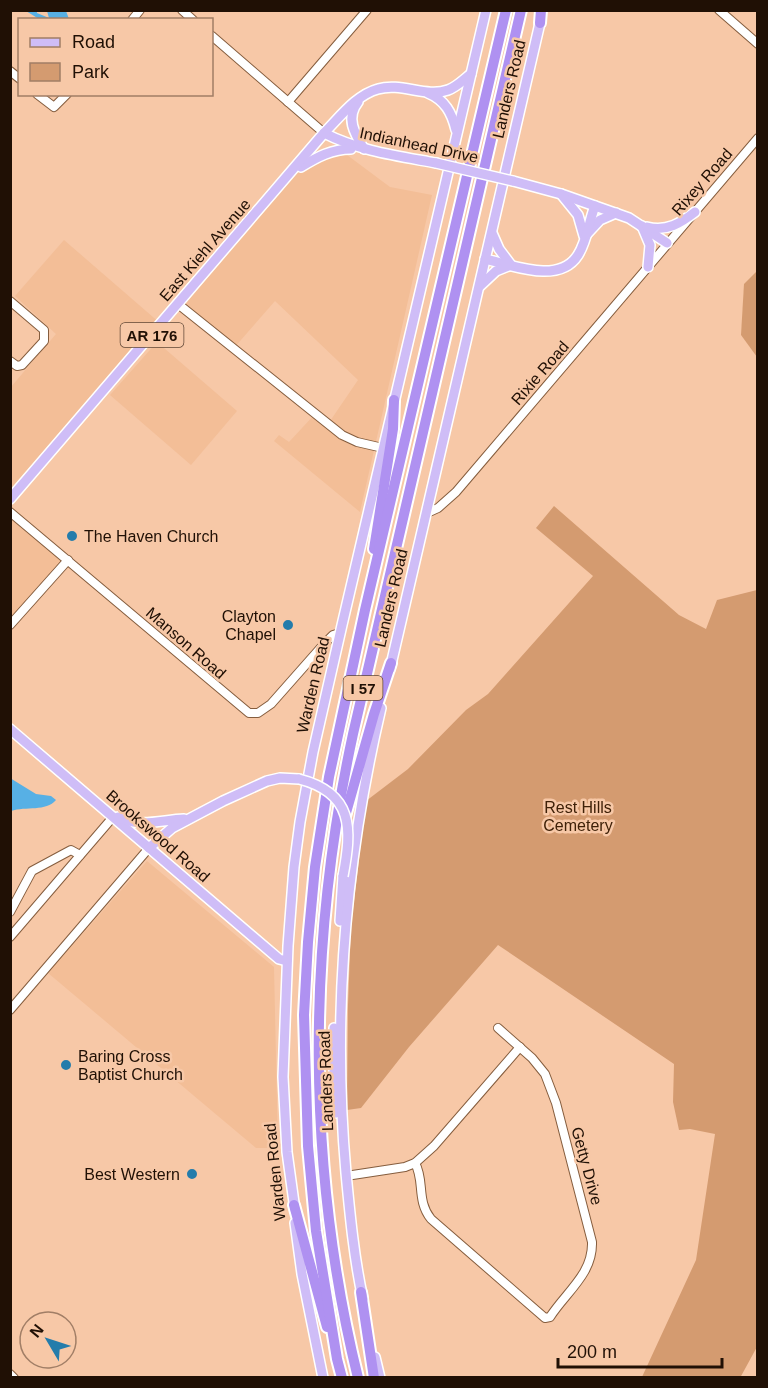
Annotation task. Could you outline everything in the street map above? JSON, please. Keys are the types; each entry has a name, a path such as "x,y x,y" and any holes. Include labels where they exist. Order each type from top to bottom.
{"highway":[{"name":"I 57","path":"342,1377 316,1231 311,1182 304,1058 310,910 329,777 365,610 506,10"},
{"name":"I 57","path":"358,1377 334,1260 320,1129 319,994 322,938 332,851 353,734 521,10"},
{"path":"540,23 542,10"},
{"path":"365,610 393,429 394,400"},
{"path":"332,851 341,833 349,798 391,663"},
{"path":"294,1206 321,1310 337,1359"},
{"path":"362,1292 374,1377"}],"main road":[{"name":"Warden Road","path":"323,1377 302,1274 287,1152 283,1077 287,961 294,867 313,752 486,10"},
{"name":"Landers Road","path":"380,1377 362,1292 343,1145 340,1032 344,936 360,805 540,23"},
{"name":"East Kiehl Avenue","path":"10,499 324,133 352,105 377,89 395,86 435,92 449,89 471,74"},
{"name":"East Kiehl Avenue","path":"420,90 442,101 452,113 457,133"},
{"path":"363,96 355,106 352,130 364,149"},
{"name":"Indianhead Drive","path":"324,133 343,143 364,149 436,163 561,194 616,213 642,226 667,243"},
{"path":"293,171 313,159 339,149 364,149"},
{"path":"561,194 578,215 584,239"},
{"path":"485,259 538,270 558,270 579,254 595,206"},
{"path":"642,226 654,229 673,226 695,212"},
{"path":"584,239 599,221 616,213"},
{"path":"642,226 650,245 648,267"},
{"path":"492,230 499,249 511,265"},
{"path":"479,287 496,272 511,265"},
{"name":"Brookswood Road","path":"10,729 279,959 287,961"},
{"path":"149,848 172,828 188,819 267,781 280,778 299,778 315,783 333,795 343,809 349,827 349,844 343,876 333,1041 336,1120 343,1145"},
{"path":"103,808 126,821 141,824 188,819"}],"street":[{"path":"288,102 367,10"},
{"path":"719,10 758,44"},
{"name":"Indianhead Drive","path":"213,37 324,133"},
{"path":"39,96 51,107 57,106 65,96"},
{"name":"Rixey Road","path":"667,243 758,138"},
{"name":"Rixie Road","path":"427,513 438,508 456,492 667,243"},
{"path":"10,301 44,330 44,340 22,365 16,366 10,361"},
{"path":"178,304 342,435 357,442 383,448"},
{"name":"Manson Road","path":"10,512 249,713 258,713 271,704 324,644 333,635 340,633"},
{"path":"10,625 68,560"},
{"path":"10,937 113,816"},
{"path":"10,1010 149,848"},
{"path":"10,912 32,871 70,850 80,855"},
{"name":"Getty Drive","path":"415,1163 422,1203 431,1219 545,1318 548,1318 585,1272 591,1258 592,1242 569,1149 550,1086 539,1065 498,1028"},
{"path":"346,1176 405,1167 415,1163 437,1143 519,1047"},
{"path":"10,1374 14,1377"}],"shaded area":[{"path":"339,149 390,187 432,195 360,512 274,441 279,435 289,442 315,414 328,424 358,380 275,301 234,348 176,306 293,171"},
{"path":"64,240 161,324 11,499 11,387 56,334 15,296"},
{"path":"157,342 237,411 191,465 110,395"},
{"path":"11,512 68,560 11,627"},
{"path":"147,861 274,967 278,1148 256,1148 48,973"}],"green space":[{"path":"756,272 758,273 757,357 741,335 744,284"},
{"name":"Rest Hills Cemetery","path":"554,506 679,615 706,629 717,600 757,590 758,1345 740,1378 642,1377 696,1260 715,1134 690,1129 679,1130 673,1102 674,1064 498,945 409,1047 361,1108 347,1110 351,926 366,801 408,769 466,710 488,694 593,576 536,528"}],"water":[{"path":"26,11 37,11 49,18 37,18"},
{"path":"47,11 66,11 69,18 49,18"},
{"path":"10,778 36,794 51,796 56,800 47,806 11,811"}],"place":[{"name":"The Haven Church","path":"72,536"},
{"name":"Clayton Chapel","path":"288,625"},
{"name":"Baring Cross Baptist Church","path":"66,1065"},
{"name":"Best Western","path":"192,1174"}]}
